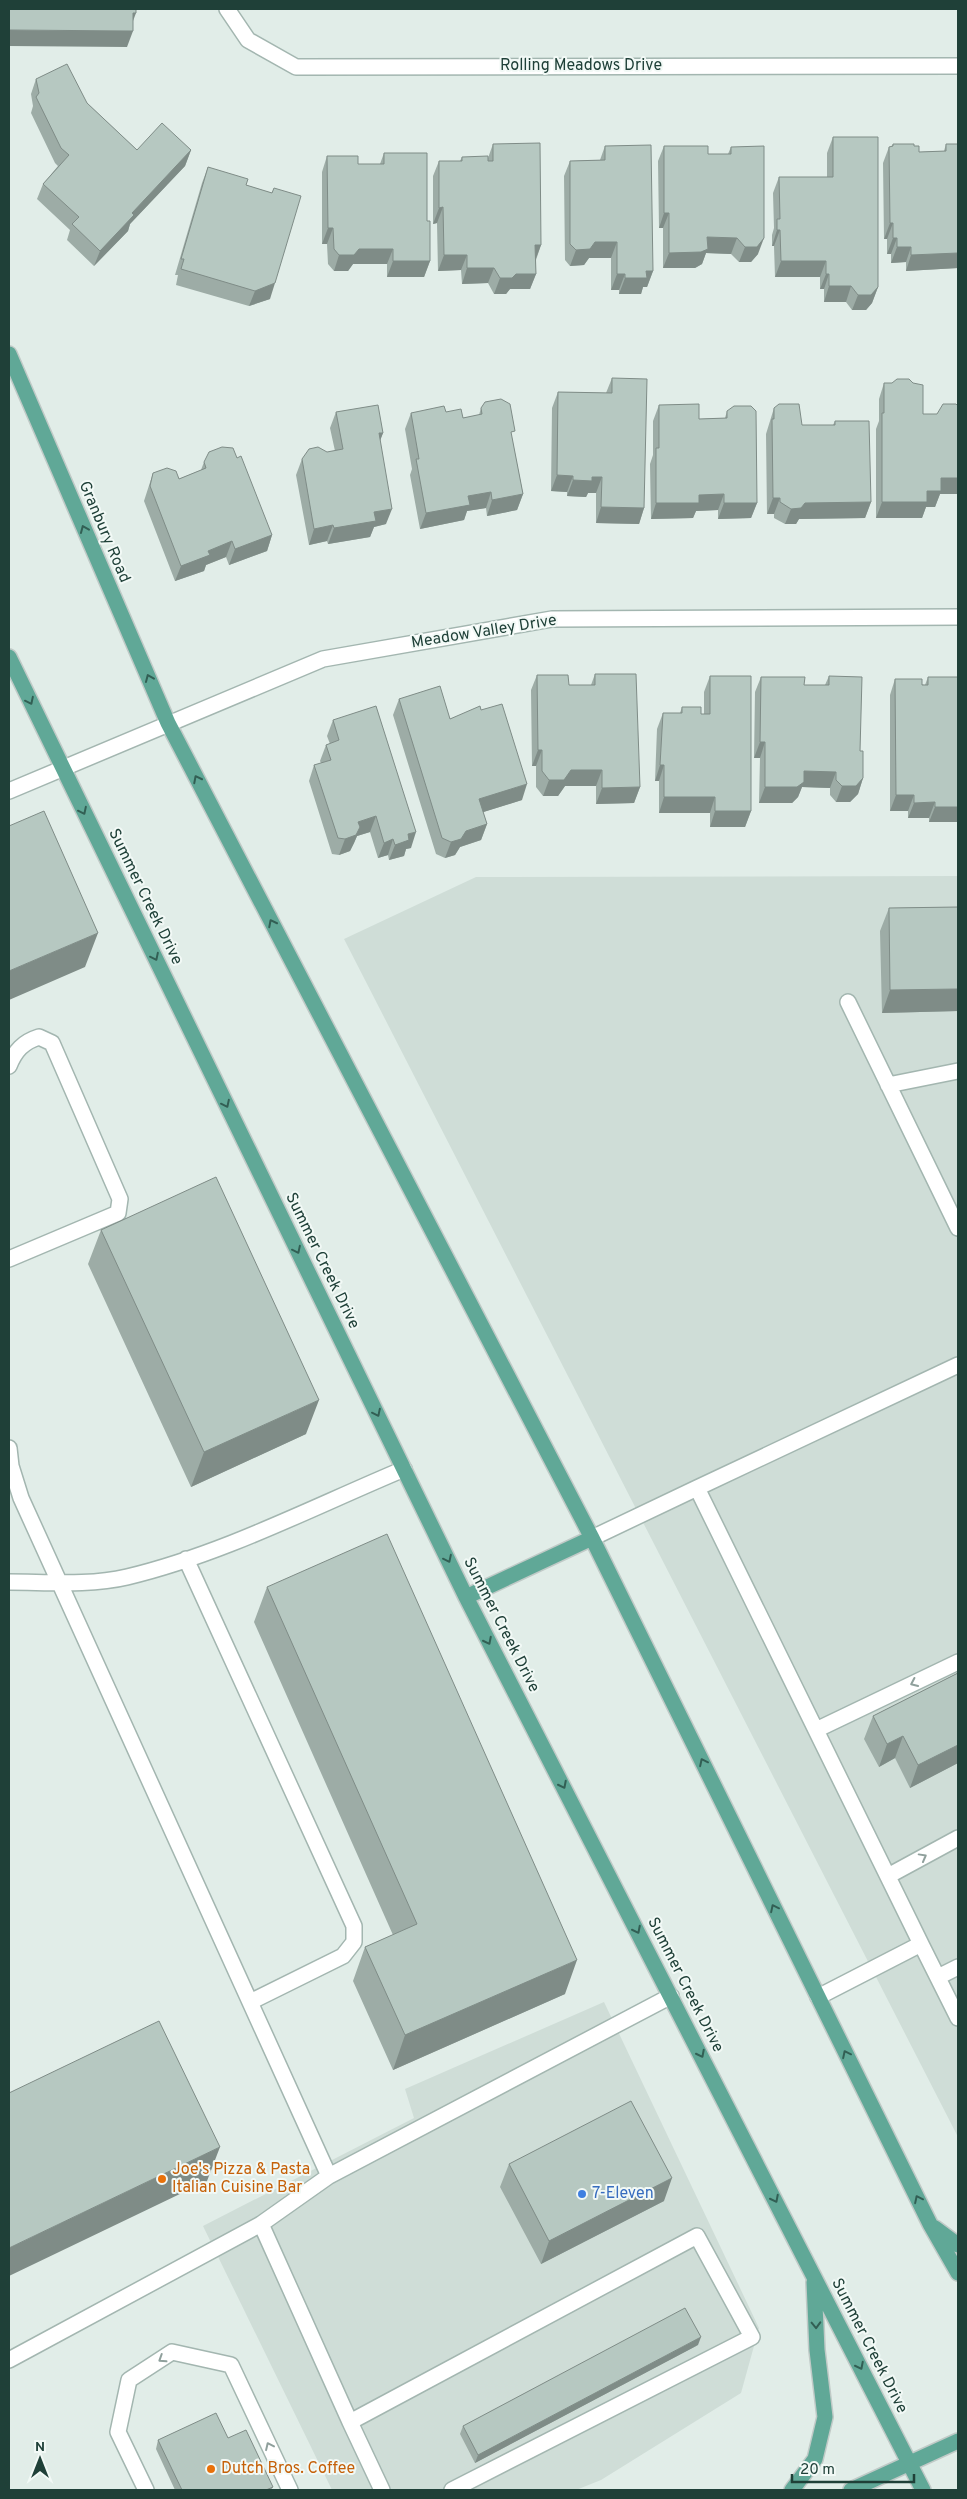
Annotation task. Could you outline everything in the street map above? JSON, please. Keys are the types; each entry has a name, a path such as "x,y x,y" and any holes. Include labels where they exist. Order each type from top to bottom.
{"main road":[{"name":"Granbury Road","path":"9,354 168,723"},
{"path":"9,657 62,768"},
{"path":"168,723 592,1538 930,2224 958,2273"},
{"name":"Summer Creek Drive","path":"62,768 466,1597 923,2490"},
{"path":"466,1597 592,1538"},
{"path":"930,2224 958,2245"},
{"path":"792,2490 815,2460 825,2417 817,2350 814,2276"},
{"path":"852,2490 958,2441"}],"street":[{"name":"Rolling Meadows Drive","path":"227,9 248,40 296,67 958,66"},
{"name":"Meadow Valley Drive","path":"9,791 323,659 552,619 958,617"},
{"path":"848,1002 958,1228"},
{"path":"9,1066 18,1048 29,1040 39,1037 52,1043 120,1199 118,1213 9,1260"},
{"path":"888,1085 958,1071"},
{"path":"592,1538 958,1365"},
{"path":"9,1448 10,1466 21,1498 61,1582 329,2176"},
{"path":"9,1582 87,1582 126,1578 216,1549 404,1469"},
{"path":"697,1488 958,2018"},
{"path":"186,1559 354,1926 354,1942 344,1956 250,2002"},
{"path":"816,1730 958,1662"},
{"path":"888,1876 958,1838"},
{"path":"818,1997 921,1944"},
{"path":"938,1977 958,1967"},
{"path":"9,2360 261,2224 329,2176 671,1996"},
{"path":"261,2224 382,2490"},
{"path":"350,2422 696,2236 752,2337 452,2490"},
{"path":"146,2490 118,2432 129,2380 172,2352 231,2365 290,2490"}],"shaded area":[{"path":"958,876 958,2137 344,939 476,877"},
{"path":"604,2002 759,2328 741,2393 601,2480 576,2490 332,2490 203,2226 414,2118 405,2089"}],"building":[{"path":"9,9 136,9 136,13 133,13 133,31 9,30"},
{"path":"67,64 87,103 137,150 162,123 191,150 132,213 134,215 100,251 72,224 79,217 43,184 69,155 61,148 36,97 39,93 36,79"},
{"path":"833,137 878,137 878,287 871,295 858,295 851,286 829,286 829,274 826,274 826,261 781,261 780,230 777,230 777,219 780,219 779,177 833,177"},
{"path":"540,143 541,245 535,245 536,274 516,274 512,278 500,278 494,268 467,268 467,255 444,255 443,207 439,208 439,161 462,161 462,157 488,156 488,161 493,161 493,144"},
{"path":"893,144 914,144 914,146 919,146 919,152 946,151 946,144 958,144 958,253 911,255 911,247 897,247 897,238 893,238 893,223 890,223 889,147 893,146"},
{"path":"651,145 653,271 646,271 647,278 625,278 625,274 617,274 617,242 595,242 590,249 576,250 570,244 570,161 605,160 605,146"},
{"path":"664,146 708,146 708,154 731,154 731,147 764,146 764,238 757,247 745,247 737,238 707,237 708,249 701,252 669,253 669,213 664,213"},
{"path":"384,153 427,153 427,221 430,221 430,261 393,261 393,249 359,249 354,255 339,255 334,249 333,228 328,228 327,156 358,156 358,164 384,164"},
{"path":"208,167 248,179 246,185 272,193 274,188 301,196 275,283 255,291 181,269 184,259 181,259"},
{"path":"612,378 647,379 644,508 601,507 602,477 592,477 592,481 573,480 573,476 557,475 558,392 612,393"},
{"path":"897,379 909,379 913,383 923,385 923,414 937,414 943,404 956,404 958,406 958,478 941,478 941,491 927,491 927,502 882,502 884,383 892,383"},
{"path":"501,399 510,404 515,431 511,432 523,494 492,500 491,492 468,496 470,505 426,513 416,459 419,459 411,413 444,406 446,412 461,409 463,418 482,414 481,408 485,402"},
{"path":"699,404 699,419 727,418 727,411 734,406 751,406 756,411 757,503 724,503 724,494 699,495 699,503 656,503 656,448 659,448 659,405"},
{"path":"779,404 799,404 802,425 835,425 835,421 869,421 871,502 805,503 801,508 791,509 780,502 780,498 773,498 772,419 774,419 774,408"},
{"path":"378,405 383,433 379,433 392,509 374,512 376,521 334,528 333,525 314,529 302,459 309,449 318,447 327,452 343,449 336,412"},
{"path":"222,447 233,448 237,458 241,456 272,535 235,549 232,541 208,551 210,555 181,566 150,486 153,473 167,468 176,471 179,479 206,468 204,462 209,452"},
{"path":"595,674 636,674 640,787 602,788 602,770 571,770 564,780 549,780 542,771 542,750 538,750 537,675 568,675 569,685 595,685"},
{"path":"710,676 751,676 751,811 715,811 715,797 664,797 664,765 660,765 663,713 682,713 682,707 701,707 701,714 710,714"},
{"path":"829,676 862,677 860,751 863,751 863,778 856,786 842,786 836,780 836,772 804,771 804,782 797,787 765,787 765,742 760,742 761,677 805,677 804,685 829,685"},
{"path":"928,677 958,677 958,807 935,807 935,802 914,803 914,795 896,795 895,679 922,679 922,685 928,685"},
{"path":"440,686 450,719 480,706 481,710 502,704 527,784 479,799 487,824 466,831 461,839 451,842 442,838 399,699"},
{"path":"376,706 416,832 408,834 409,840 395,845 393,839 384,843 376,816 358,822 360,827 356,835 345,839 338,838 314,765 331,760 326,745 339,740 333,720"},
{"path":"44,811 98,933 9,971 9,826"},
{"path":"958,907 958,989 890,990 889,908"},
{"path":"216,1177 319,1400 204,1452 101,1230"},
{"path":"387,1534 577,1960 405,2035 365,1947 417,1924 267,1587"},
{"path":"958,1673 958,1745 918,1765 903,1736 887,1744 873,1716"},
{"path":"159,2021 220,2147 9,2248 9,2093"},
{"name":"7-Eleven","path":"631,2101 672,2178 549,2241 509,2164"},
{"path":"685,2308 701,2337 478,2455 463,2426"},
{"name":"Dutch Bros. Coffee","path":"216,2413 228,2438 246,2430 273,2487 266,2490 182,2490 158,2440"}],"place":[{"name":"Joe's Pizza & Pasta Italian Cuisine Bar","path":"162,2179"},
{"name":"7-Eleven","path":"582,2194"},
{"name":"Dutch Bros. Coffee","path":"211,2469"}]}
